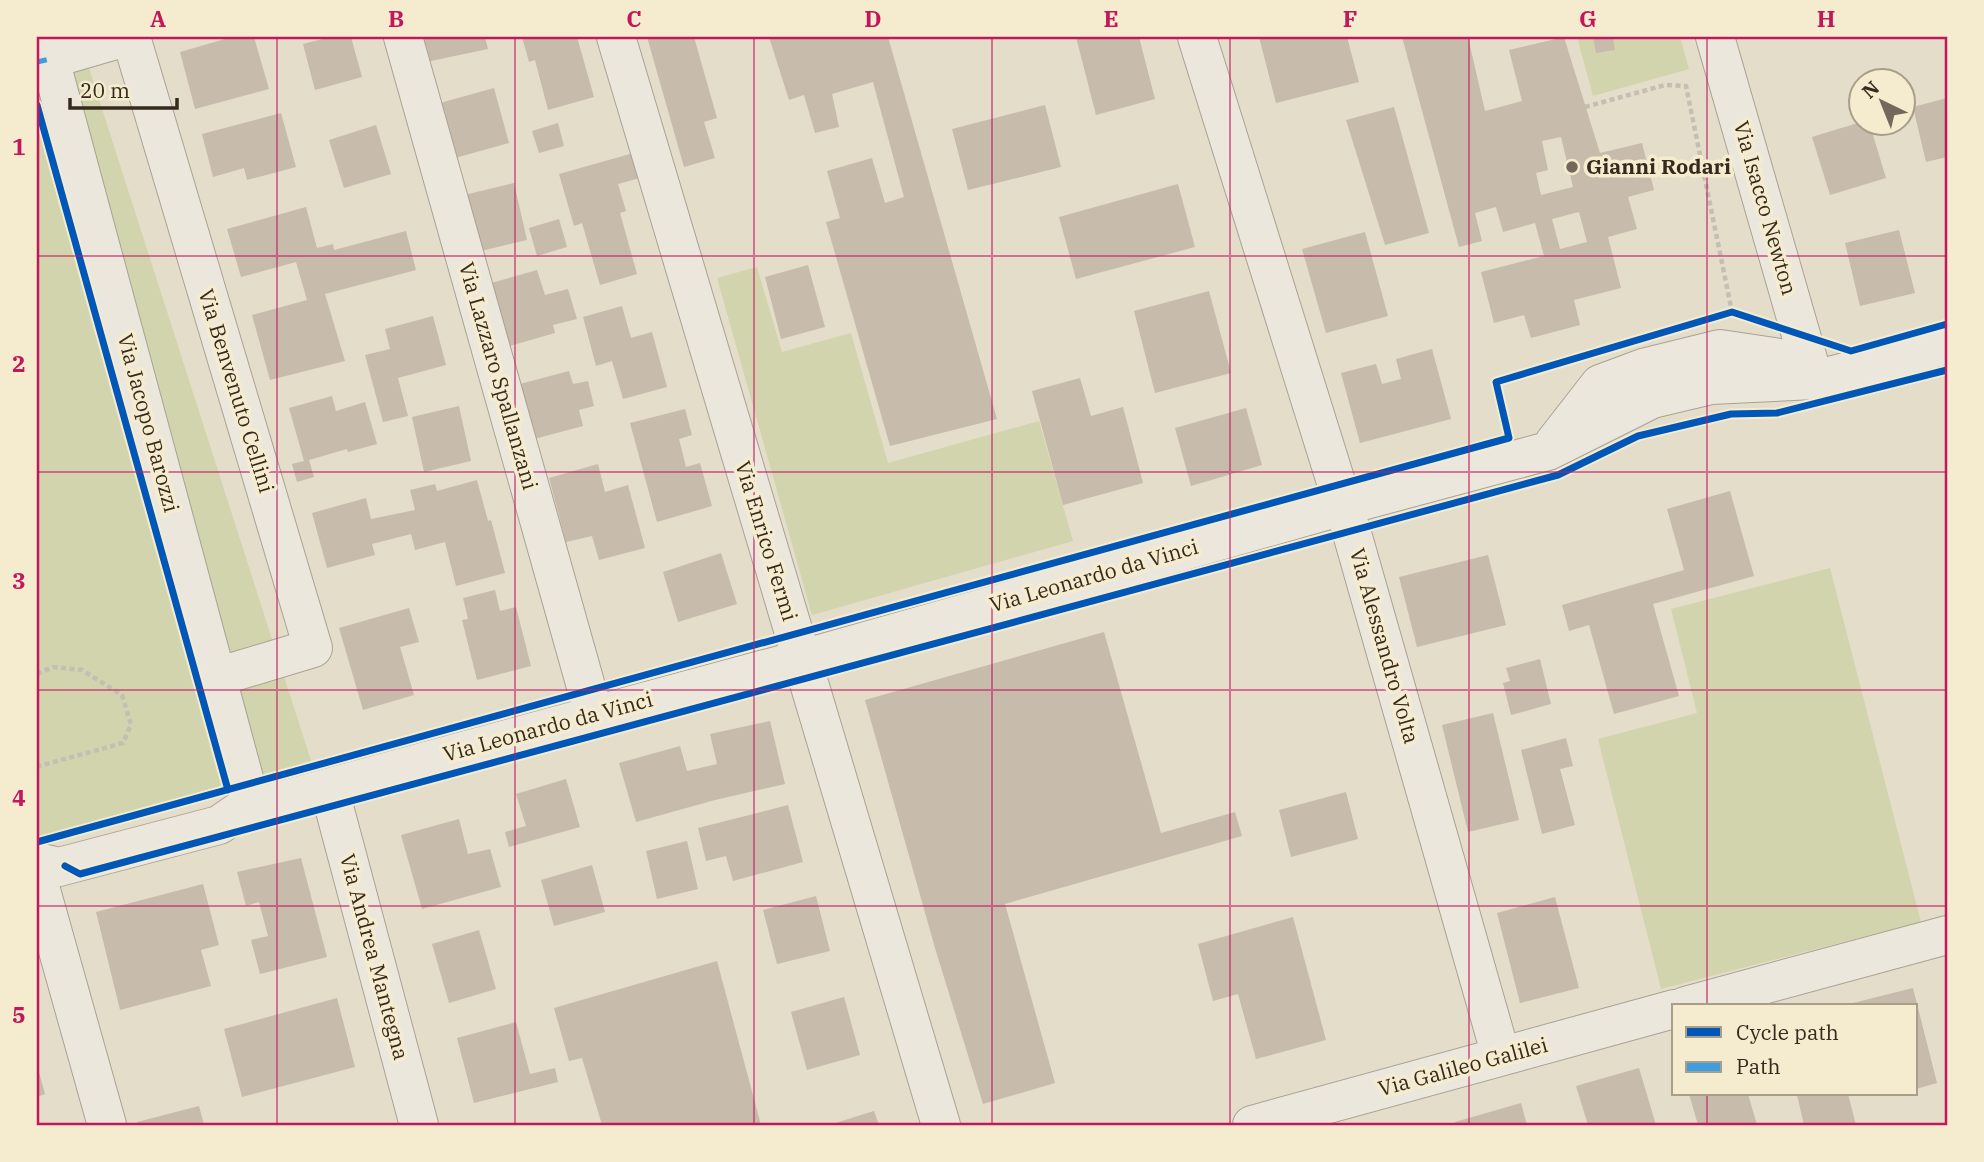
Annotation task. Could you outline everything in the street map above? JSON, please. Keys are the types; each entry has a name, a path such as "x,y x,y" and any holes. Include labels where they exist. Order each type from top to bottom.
{"street":[{"path":"47,48 126,37"},
{"name":"Via Benvenuto Cellini","path":"131,37 313,648 217,677"},
{"name":"Via Lazzaro Spallanzani","path":"403,37 594,715"},
{"name":"Via Enrico Fermi","path":"616,37 941,1125"},
{"name":"Via Alessandro Volta","path":"1197,37 1343,506 1501,1056"},
{"name":"Via Isacco Newton","path":"1715,37 1814,380"},
{"name":"Via Jacopo Barozzi","path":"47,48 217,677 245,810"},
{"path":"1814,380 1947,345"},
{"name":"Via Leonardo da Vinci","path":"38,868 78,863 219,825 245,810 802,659 1548,451 1600,384 1643,368 1720,349 1786,359 1814,380"},
{"name":"Via Andrea Mantegna","path":"329,788 419,1125"},
{"path":"38,868 107,1125"},
{"path":"1692,1004 1947,935"},
{"name":"Via Galileo Galilei","path":"1252,1125 1672,1010"}],"path":[{"path":"1585,107 1665,85 1686,86 1732,312"},
{"path":"1719,316 1732,312 1744,316"},
{"path":"37,674 53,667 82,670 122,695 131,725 123,743 39,766"}],"green space":[{"path":"37,37 79,37 314,770 37,847"},
{"path":"1577,37 1680,37 1689,69 1593,96"},
{"path":"757,267 782,352 851,333 888,463 1039,421 1073,541 812,615 717,278"},
{"path":"1830,568 1921,922 1661,989 1598,739 1697,713 1671,609"}],"building":[{"path":"232,37 254,37 269,89 195,109 180,52"},
{"path":"330,37 351,37 362,77 315,90 303,44"},
{"path":"420,37 485,37 488,49 426,62"},
{"path":"522,37 577,37 594,97 548,110 535,60 529,62"},
{"path":"647,37 694,37 717,118 704,122 715,158 684,167"},
{"path":"769,37 888,37 997,419 890,446 826,222 840,218 827,171 872,158 885,203 904,197 873,82 832,94 839,127 815,133 804,95 789,100"},
{"path":"1076,37 1139,37 1155,99 1096,115"},
{"path":"1259,37 1347,37 1359,82 1276,103"},
{"path":"1402,37 1468,37 1485,111 1522,101 1509,50 1564,37 1600,153 1642,143 1654,190 1628,197 1637,229 1608,237 1621,288 1574,300 1580,325 1531,338 1524,315 1494,323 1481,272 1544,256 1535,223 1503,232 1496,207 1475,213 1482,241 1459,247","holes":["1561,137 1573,187 1541,195 1536,173 1548,170 1542,141","1579,212 1587,242 1560,249 1552,219"]},
{"path":"1593,37 1613,37 1615,50 1596,53"},
{"path":"494,88 509,143 455,158 440,103"},
{"path":"1947,98 1947,157 1926,162 1918,128 1918,106"},
{"path":"1045,105 1061,167 968,190 952,129"},
{"path":"1394,107 1429,233 1385,245 1346,120"},
{"path":"281,113 296,167 247,180 244,168 213,177 202,134"},
{"path":"558,123 564,146 539,153 532,131"},
{"path":"376,125 391,174 344,188 329,140"},
{"path":"1848,126 1848,136 1873,136 1886,178 1830,195 1812,137"},
{"path":"637,152 644,177 618,184 626,211 620,213 637,274 600,285 582,223 574,226 559,174"},
{"path":"514,183 527,240 477,252 464,195"},
{"path":"1178,184 1195,247 1076,279 1059,217"},
{"path":"306,207 317,248 333,244 334,250 406,231 416,270 325,294 345,361 270,380 252,315 307,300 296,262 241,277 227,229"},
{"path":"559,219 567,247 537,256 529,228"},
{"path":"1899,230 1915,293 1860,306 1845,243"},
{"path":"1365,232 1388,316 1326,333 1302,249"},
{"path":"808,265 825,327 781,339 765,277"},
{"path":"537,270 545,295 568,289 577,319 553,325 555,333 506,347 488,284"},
{"path":"1209,291 1231,373 1155,393 1134,311"},
{"path":"622,306 631,338 652,332 667,387 623,399 612,361 596,366 583,317"},
{"path":"433,316 446,365 398,378 408,416 383,422 365,355 390,349 385,329"},
{"path":"1432,349 1451,419 1360,443 1341,373 1376,364 1382,384 1401,379 1396,359"},
{"path":"569,371 573,384 588,381 594,406 579,410 583,426 534,439 520,384"},
{"path":"1080,378 1091,416 1123,407 1143,483 1063,505 1032,391"},
{"path":"332,396 336,411 365,402 377,444 309,460 314,477 297,482 292,464 304,461 289,408"},
{"path":"459,406 471,461 424,472 412,417"},
{"path":"1246,408 1262,465 1191,486 1175,428"},
{"path":"685,409 692,435 679,439 686,467 700,463 712,506 657,522 630,423"},
{"path":"598,464 605,492 628,485 645,548 599,560 592,536 566,542 549,478"},
{"path":"477,480 505,573 456,586 445,542 415,550 411,534 372,544 375,555 327,568 312,513 366,498 371,519 415,510 410,490 435,484 437,491"},
{"path":"1730,491 1754,576 1653,604 1679,696 1614,714 1589,625 1569,631 1562,605 1684,570 1667,509"},
{"path":"721,553 737,604 678,622 663,572"},
{"path":"1488,555 1506,625 1417,647 1399,577"},
{"path":"495,590 500,611 516,607 531,666 477,680 462,620 468,619 463,598"},
{"path":"409,608 419,642 400,647 414,695 363,710 339,628"},
{"path":"1104,632 1161,833 1235,812 1242,836 1005,904 1055,1083 983,1104 935,948 865,700"},
{"path":"1540,659 1551,704 1511,715 1503,683 1510,681 1506,668"},
{"path":"1493,713 1519,820 1468,832 1442,725"},
{"path":"770,721 785,784 636,822 619,763 680,746 687,771 717,764 710,734"},
{"path":"1566,738 1573,766 1560,769 1575,825 1542,834 1521,750"},
{"path":"566,779 580,827 509,847 505,832 526,826 516,794"},
{"path":"1346,792 1358,839 1291,857 1279,810"},
{"path":"788,805 803,862 733,881 726,856 706,861 698,828"},
{"path":"459,819 468,854 490,849 501,887 422,909 401,835"},
{"path":"687,841 698,889 657,899 646,851"},
{"path":"301,858 327,957 260,974 251,940 268,936 259,902 246,906 237,872"},
{"path":"592,865 605,912 554,926 541,880"},
{"path":"203,884 219,945 201,950 211,986 120,1010 96,912"},
{"path":"816,896 830,951 777,964 763,910"},
{"path":"1555,897 1579,988 1520,1003 1497,913"},
{"path":"1293,917 1326,1040 1256,1059 1238,994 1213,1001 1198,944"},
{"path":"479,930 496,989 449,1003 432,944"},
{"path":"717,961 761,1125 602,1125 582,1058 569,1061 554,1008"},
{"path":"1913,988 1917,1004 1853,1004"},
{"path":"844,997 860,1055 807,1070 791,1012"},
{"path":"337,998 355,1067 242,1097 224,1029"},
{"path":"1918,1008 1937,1083 1918,1088"},
{"path":"516,1022 530,1074 555,1068 558,1082 474,1103 457,1038"},
{"path":"37,1065 45,1094 37,1097"},
{"path":"1639,1068 1656,1125 1588,1125 1576,1086"},
{"path":"1690,1096 1749,1096 1757,1125 1698,1125"},
{"path":"1797,1096 1849,1096 1856,1125 1804,1125"},
{"path":"1521,1103 1527,1125 1456,1125 1455,1122"},
{"path":"199,1106 204,1125 138,1125 137,1122"},
{"path":"874,1111 879,1125 829,1125"}],"marked path":[{"path":"37,62 50,59"}],"cycle path":[{"path":"37,105 228,790"},
{"path":"37,842 1509,438 1496,382 1732,312 1851,351 1947,324"},
{"path":"65,866 80,874 1558,475 1638,436 1731,414 1777,413 1947,370"}],"place":[{"name":"Gianni Rodari","path":"1572,167"}]}
